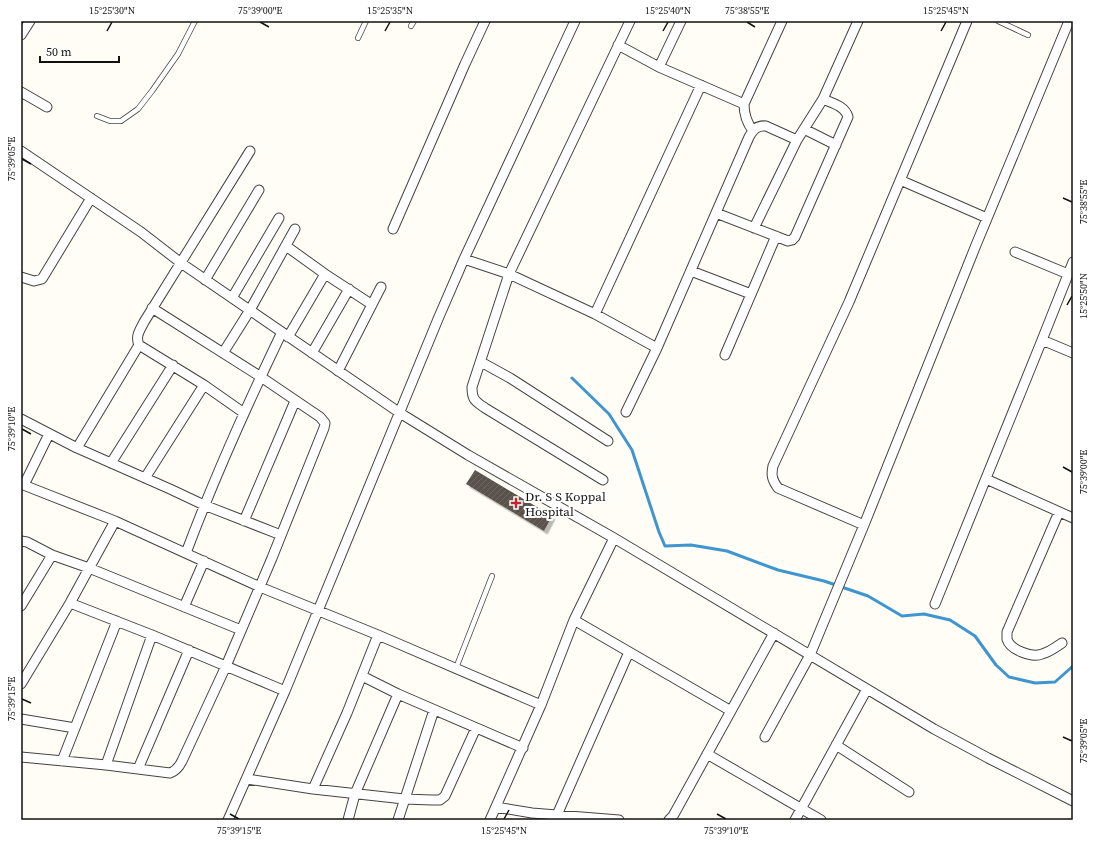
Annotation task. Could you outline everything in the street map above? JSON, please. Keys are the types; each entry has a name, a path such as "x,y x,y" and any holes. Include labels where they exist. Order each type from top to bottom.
{"street":[{"path":"21,35 30,21"},
{"path":"393,229 464,64 485,21"},
{"path":"228,820 285,691 464,259 575,21"},
{"path":"603,480 475,401 472,395 472,387 510,274 630,21"},
{"path":"659,67 682,21"},
{"path":"753,131 748,125 744,111 744,104 782,21"},
{"path":"754,228 797,140 823,99 858,21"},
{"path":"864,525 778,488 772,481 771,473 849,302 967,21"},
{"path":"765,737 810,655 847,567 987,218 1069,21"},
{"path":"618,45 659,67 744,104"},
{"path":"595,314 701,85"},
{"path":"21,92 46,107"},
{"path":"716,213 788,241 795,237 848,117 847,112 843,108 823,99"},
{"path":"626,412 657,348 749,137 757,127 761,125 797,140"},
{"path":"804,129 836,145"},
{"path":"244,413 204,385 139,345 137,335 152,308 250,150"},
{"path":"21,151 141,232 205,280 400,413 468,455 614,538 934,729 1073,801"},
{"path":"900,180 987,218"},
{"path":"205,280 259,190"},
{"path":"21,277 34,281 42,279 91,198"},
{"path":"232,298 279,218"},
{"path":"223,353 250,310 295,230"},
{"path":"725,355 776,236"},
{"path":"286,246 371,304"},
{"path":"1015,252 1068,274"},
{"path":"464,259 510,274 595,314 657,348"},
{"path":"935,604 1073,262"},
{"path":"691,270 751,294"},
{"path":"186,554 204,505 260,377 285,334 325,274"},
{"path":"338,371 381,287"},
{"path":"312,353 349,290"},
{"path":"21,757 170,773 174,772 178,768 226,666 260,587 324,428 325,423 320,417 152,308"},
{"path":"1042,340 1073,353"},
{"path":"77,448 139,345"},
{"path":"481,362 510,378 608,441"},
{"path":"111,463 173,365"},
{"path":"145,478 204,385"},
{"path":"244,520 295,400"},
{"path":"21,419 77,448 204,505 281,535"},
{"path":"49,434 23,484 115,521 260,587 378,635 541,705"},
{"path":"986,479 1073,518"},
{"path":"1059,512 1006,632 1010,644 1024,653 1034,655 1041,655 1062,643"},
{"path":"21,684 70,603 115,521"},
{"path":"490,820 523,748 574,620 614,538"},
{"path":"21,541 27,542 52,554 241,630"},
{"path":"21,606 52,554"},
{"path":"184,607 204,561"},
{"path":"70,603 188,650 285,691"},
{"path":"574,620 731,711"},
{"path":"62,761 117,621"},
{"path":"669,820 673,816 774,633"},
{"path":"313,789 347,713 378,635"},
{"path":"106,765 152,636"},
{"path":"138,770 188,650"},
{"path":"557,815 629,652"},
{"path":"362,676 398,694 523,748"},
{"path":"795,820 867,689"},
{"path":"348,820 355,794 398,694"},
{"path":"398,820 434,710"},
{"path":"21,720 75,728"},
{"path":"247,779 355,794 404,799 440,800 445,796 476,728"},
{"path":"836,745 910,792"},
{"path":"707,754 821,820"},
{"path":"496,807 532,813 618,820"}],"lane":[{"path":"97,116 110,121 121,121 138,109 178,54 195,21"},
{"path":"358,38 366,21"},
{"path":"411,26 414,21"},
{"path":"998,21 1028,35"},
{"path":"456,668 492,576"}],"building":[{"path":"475,470 552,516 544,531 466,484"}],"waterway":[{"path":"572,378 609,414 632,450 665,546 691,545 727,551 778,570 824,581 868,596 902,616 924,614 950,620 975,636 996,665 1009,677 1035,683 1055,682 1073,666"}],"place":[{"name":"Dr. S S Koppal Hospital","path":"516,503"}]}
